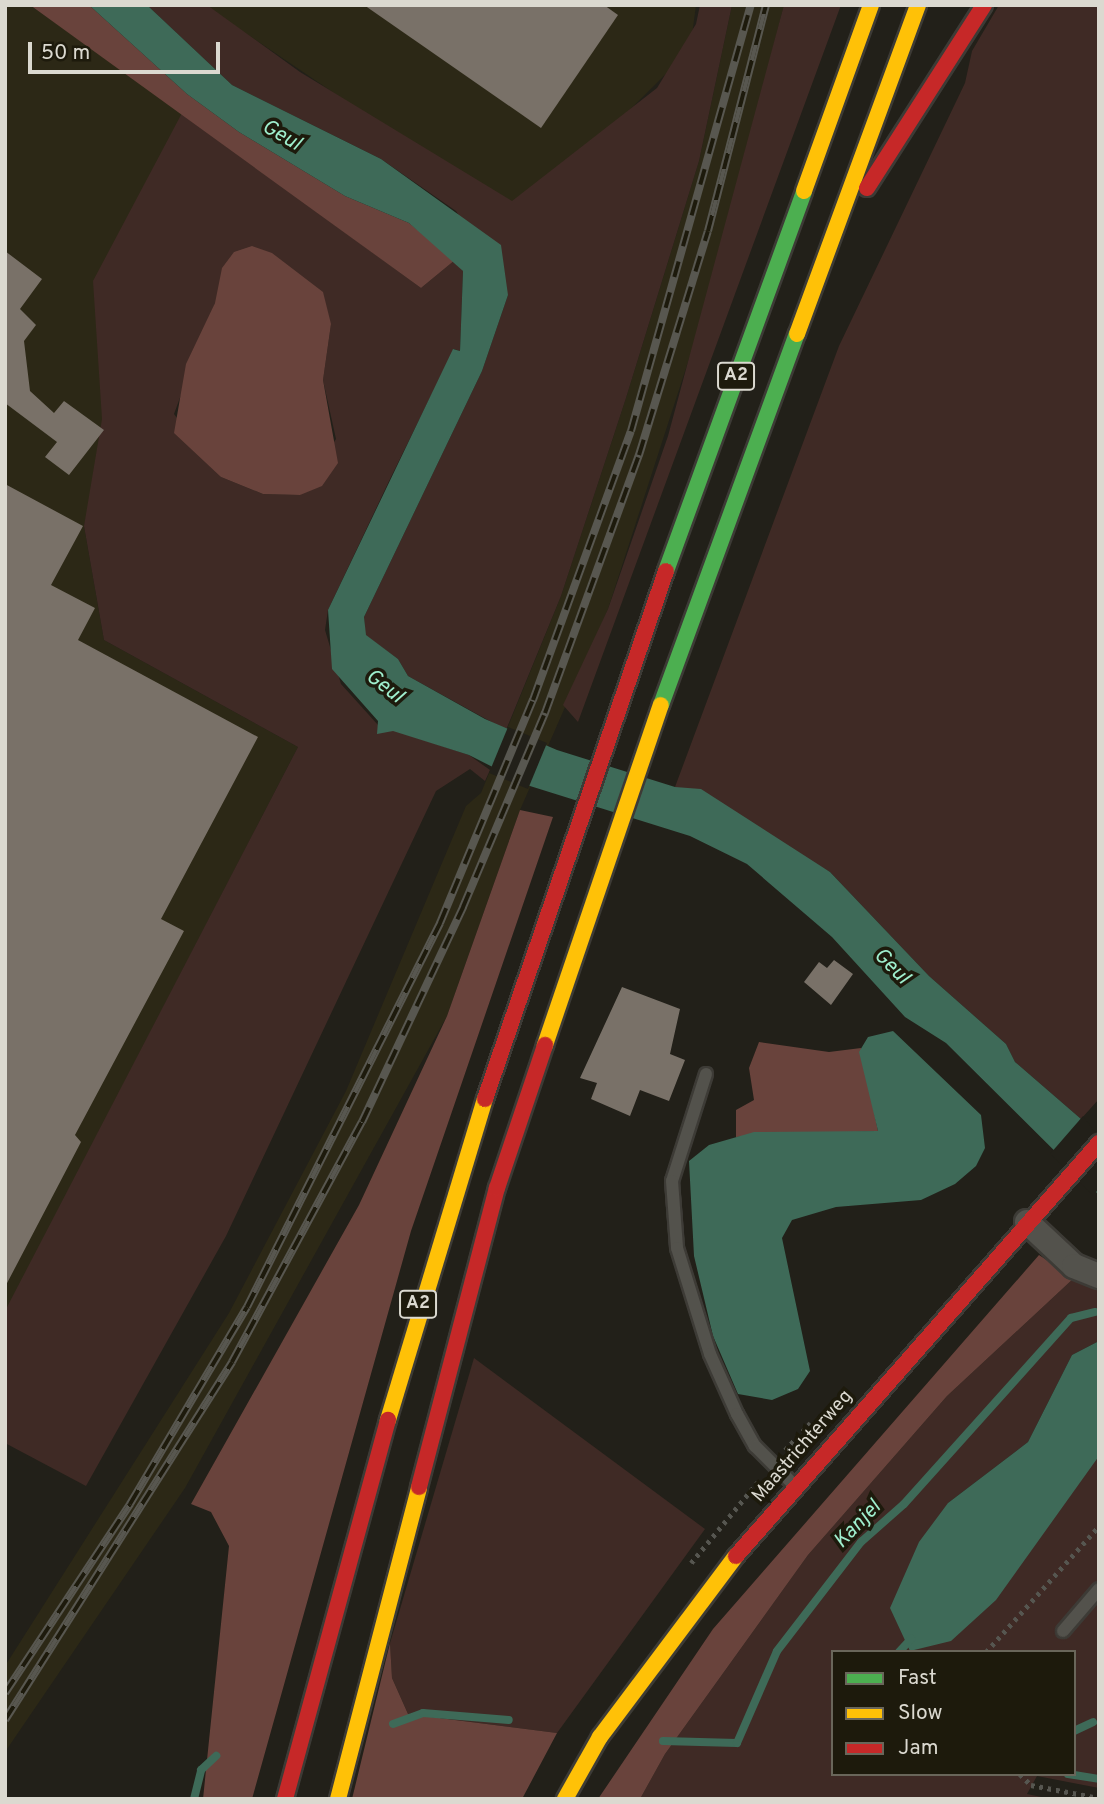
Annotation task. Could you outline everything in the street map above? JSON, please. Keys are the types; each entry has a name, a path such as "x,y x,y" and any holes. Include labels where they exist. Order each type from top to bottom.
{"main road":[{"name":"A2","path":"285,1799 429,1268 601,747 871,5"},
{"name":"A2","path":"338,1799 497,1188 641,758 918,5"},
{"name":"A2","path":"831,242 984,5"},
{"name":"Maastrichterweg","path":"565,1799 672,1636 796,1487 1099,1143"}],"street":[{"path":"1027,1222 1074,1266 1099,1276"}],"lane":[{"path":"706,1074 672,1181 677,1248 710,1354 737,1414 771,1466 796,1487"},
{"path":"1063,1631 1099,1589"}],"path":[{"name":"Maastrichterweg","path":"771,1466 817,1416"},
{"path":"988,1650 1099,1526"},
{"path":"1022,1776 1031,1785 1099,1798"}],"shaded area":[{"path":"5,5 30,5 182,113 84,526 104,640 298,747 5,1313"},
{"path":"30,5 89,5 187,94 239,132 345,196 409,223 455,260 421,288"},
{"path":"147,5 207,5 300,72 512,201 657,88 696,24 700,5 732,5 699,161 626,398 561,596 506,730 408,676 398,659 365,635 364,617 482,371 508,295 456,211 381,159 232,85"},
{"path":"204,5 696,5 690,50 520,219"},
{"path":"732,5 784,5 709,297 608,609 520,810 447,1016 185,1488 5,1752 5,1666 229,1313 346,1091 466,806 481,793 561,596 626,398 699,161"},
{"path":"784,5 841,5 578,722 563,705 608,609 668,436"},
{"path":"999,5 1099,5 1099,1099 1081,1119 1015,1062 1006,1044 929,976 830,872 675,787 839,346 965,83 972,51"},
{"path":"182,113 421,288 455,260 463,271 460,351 454,349 389,481 328,610 325,630 341,684 378,725 469,755 490,770 485,781 470,769 436,791 226,1236 86,1486 5,1443 5,1311 298,747 104,640 84,526 102,419 93,281","holes":["215,303 331,324 323,380 336,439 300,495 263,494 221,477 174,414"]},
{"path":"252,246 272,253 323,292 331,324 323,380 338,463 322,486 300,495 263,494 221,477 174,433 186,364 215,303 222,268 234,252"},
{"path":"520,810 553,817 411,1231 252,1799 203,1799 229,1546 211,1512 191,1504 359,1205 447,1016"},
{"path":"759,1042 829,1052 861,1048 878,1131 736,1137 736,1110 754,1100 749,1068"},
{"path":"1039,1255 1074,1278 947,1396 808,1555 665,1754 640,1799 598,1799 713,1629"},
{"path":"1074,1278 1099,1286 1099,1341 1072,1355 1028,1442 948,1503 1083,1469 1099,1456 1099,1788 1037,1776 1027,1794 1051,1799 640,1799 665,1754 808,1555 947,1396"},
{"path":"474,1358 705,1529 557,1733 408,1714 392,1678 390,1643"},
{"path":"390,1643 392,1678 408,1714 557,1733 522,1799 352,1799"}],"water":[{"name":"Geul","path":"89,5 147,5 232,85 381,159 501,245 508,295 482,371 364,617 366,635 398,659 408,676 485,719 557,750 675,787 701,789 830,872 929,976 1006,1044 1015,1062 1081,1119 1099,1143 1099,1195 946,1043 905,1017 832,937 747,864 690,836 530,786 469,755 393,731 377,734 378,721 332,669 328,610 453,349 460,351 463,271 409,223 345,196 239,132 187,94"},
{"path":"893,1031 981,1115 985,1148 976,1166 955,1184 921,1200 836,1207 792,1220 782,1238 810,1371 798,1389 772,1400 738,1394 713,1336 694,1256 689,1161 709,1145 754,1132 878,1131 859,1052 868,1037"},
{"path":"1099,1341 1099,1456 996,1600 951,1641 910,1650 890,1608 919,1542 948,1503 1028,1442 1072,1355"}],"pier":[{"path":"508,727 547,743 528,789 489,773"},
{"path":"1083,1116 1099,1137 1099,1189 1093,1195 1050,1154"}],"building":[{"path":"364,5 604,5 618,15 541,128"},
{"path":"5,251 42,279 20,309 36,325 24,341 30,391 54,413 64,401 104,430 69,475 45,457 57,442 5,403"},
{"path":"5,484 83,526 51,585 95,608 78,640 258,737 161,919 184,931 75,1135 81,1142 5,1287"},
{"path":"834,960 853,974 831,1005 804,982 819,962 827,968"},
{"path":"622,987 680,1009 670,1054 685,1060 669,1101 640,1090 630,1116 591,1099 597,1083 580,1078"}],"waterway":[{"name":"Kanjel","path":"663,1741 737,1743 777,1651 861,1542 904,1504 1071,1318 1095,1312"},
{"name":"Kanjel","path":"901,1650 911,1639"},
{"name":"Kanjel","path":"393,1724 423,1713 509,1720"},
{"path":"1076,1730 1093,1722"},
{"name":"Kanjel","path":"194,1799 201,1770 216,1756"},
{"name":"Kanjel","path":"1076,1775 1099,1779"}],"railway":[{"path":"5,1693 130,1504 247,1307 440,923 533,700 631,431 751,5"},
{"path":"5,1720 232,1362 362,1122 463,907 545,713 639,455 708,231 766,5"}],"traffic: fast":[{"path":"666,571 804,191"},
{"path":"661,705 797,334"}],"traffic: slow":[{"path":"804,191 871,5"},
{"path":"797,334 918,5"},
{"path":"545,1045 661,705"},
{"path":"388,1420 485,1099"},
{"path":"338,1799 419,1487"},
{"path":"565,1799 600,1737 736,1556"}],"traffic: jam":[{"path":"867,188 984,5"},
{"path":"485,1099 666,571"},
{"path":"419,1487 497,1188 545,1045"},
{"path":"736,1556 1099,1143"},
{"path":"285,1799 388,1420"}]}
